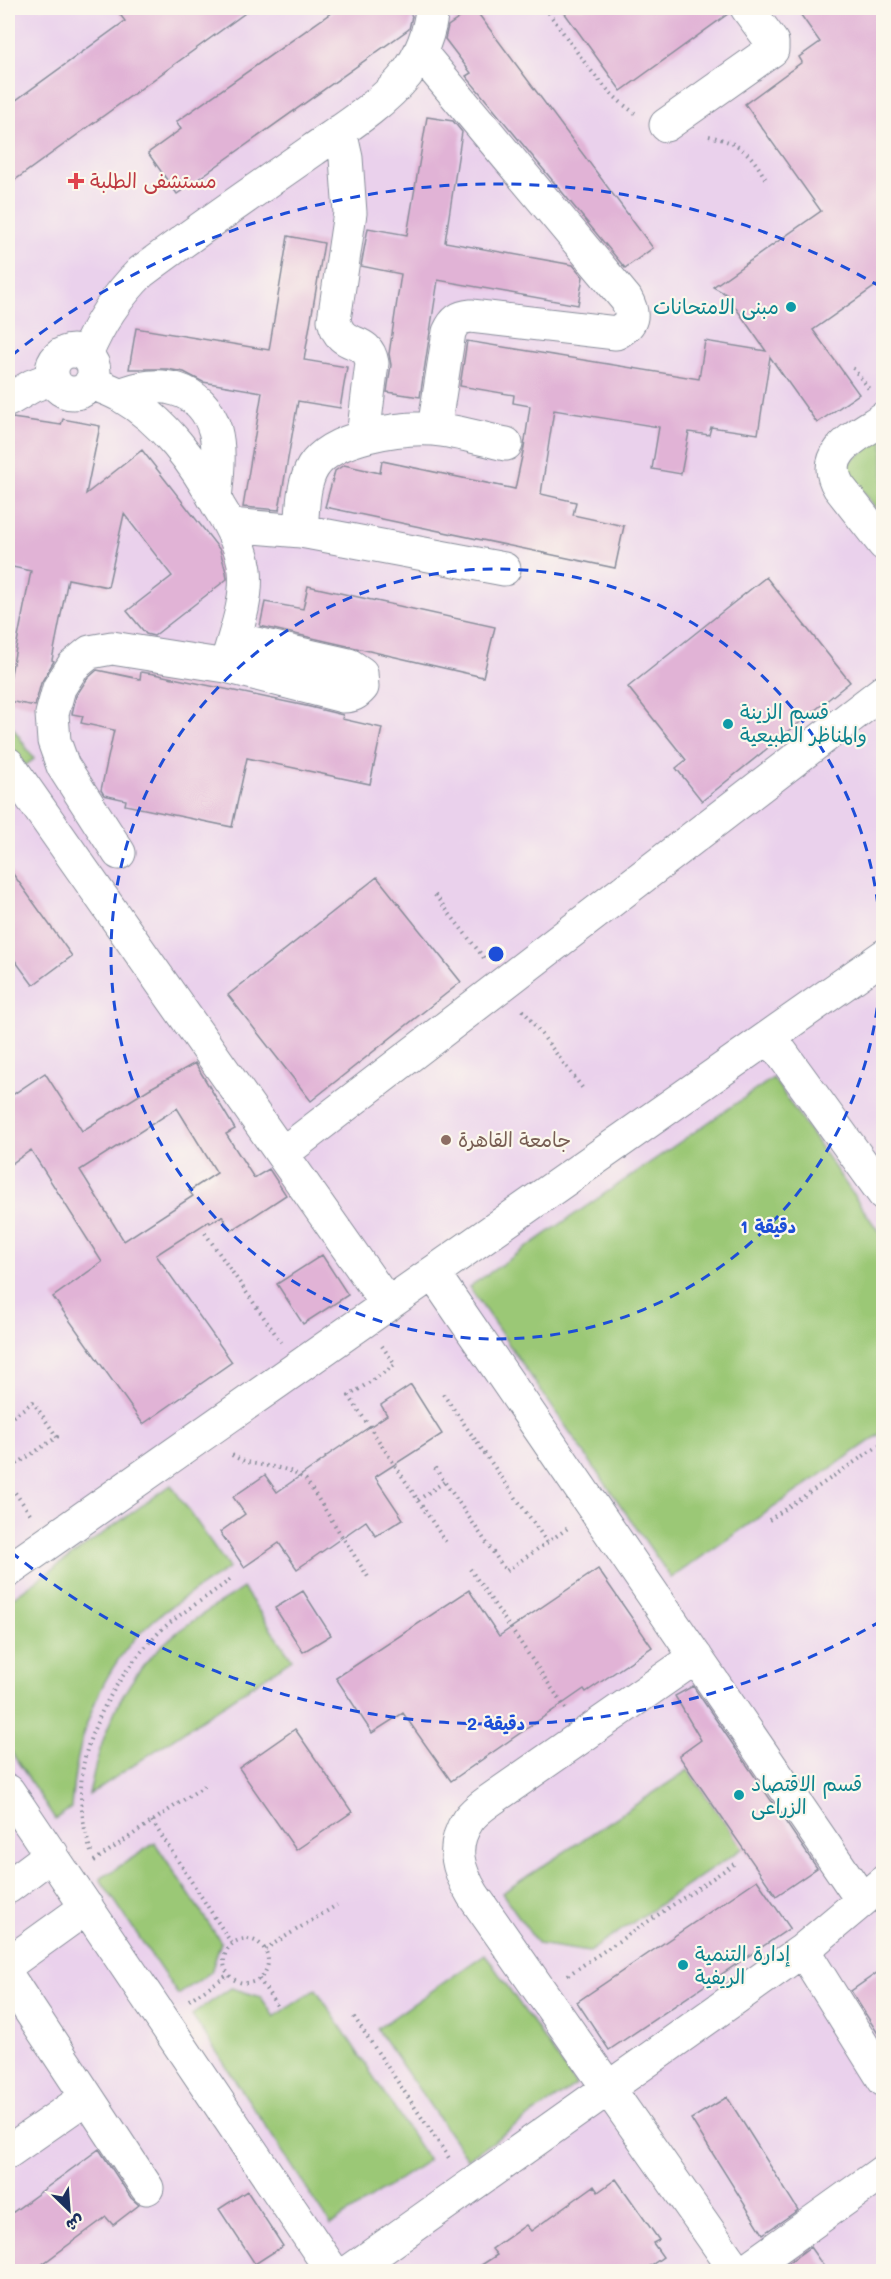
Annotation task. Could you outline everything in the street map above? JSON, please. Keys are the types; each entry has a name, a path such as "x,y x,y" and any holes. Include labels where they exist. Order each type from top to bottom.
{"street":[{"path":"88,369 95,332 123,290 141,272 340,131 384,96 405,76 420,52 430,23 432,8"},
{"path":"666,125 772,50 772,42 747,8"},
{"path":"420,52 626,299 631,308 631,319 626,328 616,333 471,316 461,317 453,323 449,332 434,429"},
{"path":"340,131 347,167 350,213 334,320 337,331 344,339 364,346 370,354 372,363 363,437"},
{"path":"8,400 32,386 53,378 54,364 64,353 79,352 88,369 169,434 187,454 223,512 240,547 245,570 244,594 230,652"},
{"path":"884,418 845,445 837,453 832,465 833,477 839,487 884,544"},
{"path":"301,531 306,486 314,467 327,453 363,437 398,430 434,429 506,444"},
{"path":"223,512 301,531 504,569"},
{"path":"119,852 63,766 54,741 52,714 59,688 74,666 90,652 112,648 230,652 333,677"},
{"path":"282,1154 884,691"},
{"path":"8,764 282,1154 376,1313"},
{"path":"8,1571 884,956"},
{"path":"770,1036 884,1194"},
{"path":"349,2271 803,1950 873,1891 696,1657 433,1273"},
{"path":"696,1657 489,1801 468,1819 458,1844 459,1872 737,2271"},
{"path":"8,1791 71,1864 87,1907 333,2271"},
{"path":"9,1883 71,1864"},
{"path":"87,1907 11,1958 87,2097 147,2188"},
{"path":"803,1950 884,2080"},
{"path":"8,2152 87,2097"},
{"path":"743,2271 884,2171"}],"path":[{"path":"205,1233 299,1367"},
{"path":"376,1313 395,1365 348,1396 447,1544"},
{"path":"444,1394 548,1542"},
{"path":"8,1420 33,1402 57,1437 8,1470"},
{"path":"210,1429 226,1450 239,1460 284,1468 296,1472 306,1480 370,1580"},
{"path":"769,1520 884,1442"},
{"path":"435,1468 506,1571 595,1510"},
{"path":"418,1500 444,1482"},
{"path":"8,1483 50,1541"},
{"path":"470,1569 583,1735"},
{"path":"71,1864 82,1817 80,1795 82,1773 99,1720 117,1687 146,1647 167,1625 231,1579"},
{"path":"71,1864 152,1821 207,1784"},
{"path":"152,1821 232,1944"},
{"path":"542,1992 734,1864"},
{"path":"265,1949 337,1905"},
{"path":"246,1938 260,1943 265,1949 268,1965 265,1973 259,1979 243,1983 235,1980 225,1967 224,1958 232,1944 246,1938"},
{"path":"162,2018 229,1974"},
{"path":"259,1979 278,2007"},
{"path":"354,2017 468,2187"}],"shaded area":[{"name":"جامعة القاهرة","path":"8,8 883,8 883,2271 8,2272"}],"green space":[{"path":"883,437 883,518 844,466"},
{"path":"8,720 34,759 8,778"},
{"path":"773,1078 883,1238 883,1432 671,1578 469,1287"},
{"path":"171,1485 229,1568 154,1620 119,1659 105,1682 85,1730 78,1756 71,1808 55,1819 8,1747 8,1601"},
{"path":"243,1588 292,1659 89,1795 106,1731 125,1692 137,1674 167,1641"},
{"path":"688,1770 743,1848 589,1952 538,1944 502,1893"},
{"path":"155,1843 221,1942 211,1972 178,1995 100,1879"},
{"path":"485,1954 576,2085 467,2159 377,2029"},
{"path":"231,1988 261,1997 274,2017 316,1989 428,2160 331,2225 192,2015"}],"building":[{"path":"115,8 252,8 8,185 8,106 125,21"},
{"path":"338,8 406,8 412,16 409,29 177,194 148,153 181,129 176,122"},
{"path":"474,8 653,248 625,268 466,76 471,73 445,39 448,26"},
{"path":"561,8 729,8 729,13 621,91"},
{"path":"796,8 884,8 884,280 813,330 859,394 817,423 770,357 758,434 711,427 709,435 689,432 681,474 652,469 659,427 554,410 541,494 576,502 573,515 624,526 615,568 325,507 335,471 344,465 380,473 382,461 515,489 530,406 513,403 514,395 460,386 467,341 699,379 705,341 766,351 726,294 713,287 821,211 745,104 802,62 799,57 820,42"},
{"path":"427,117 453,121 462,132 445,242 573,265 583,277 578,305 438,280 420,397 387,392 391,365 389,354 401,274 361,266 368,228 407,235"},
{"path":"288,236 324,243 304,360 347,367 340,408 298,401 279,510 243,507 262,392 203,382 184,372 167,369 129,369 136,328 269,350"},
{"path":"8,419 61,425 63,419 100,426 86,494 142,450 220,550 227,579 154,636 146,634 127,611 172,576 124,514 108,587 68,579 52,660 54,661 41,683 35,706 8,701 8,689 31,571 8,566"},
{"name":"قسم الزينة والمناظر الطبيعية","path":"766,577 850,682 702,801 676,768 686,760 628,687"},
{"path":"308,586 495,627 483,677 260,626 265,602 303,609"},
{"path":"97,670 140,679 141,672 154,674 306,706 343,715 342,719 382,728 370,784 247,758 232,827 125,805 126,800 104,795 101,790 114,730 81,723 83,716 72,714 76,696 87,679"},
{"path":"8,867 72,956 33,985 8,951"},
{"path":"377,877 461,982 311,1101 228,995"},
{"path":"195,1063 235,1129 226,1134 254,1178 269,1169 286,1195 231,1231 222,1216 210,1223 209,1221 156,1255 232,1362 143,1424 53,1297 102,1262 31,1150 8,1166 8,1098 45,1073 82,1131","holes":["177,1108 217,1173 189,1191 193,1196 124,1241 80,1170"]},
{"path":"322,1255 348,1295 303,1324 277,1284"},
{"path":"411,1385 442,1434 375,1477 403,1519 376,1536 366,1521 297,1569 279,1543 244,1567 220,1532 245,1514 233,1497 265,1475 277,1492 387,1415 381,1405"},
{"path":"598,1569 652,1647 586,1692 584,1689 451,1781 403,1713 372,1733 336,1678 469,1590 499,1636"},
{"path":"303,1591 331,1635 303,1652 275,1608"},
{"name":"قسم الاقتصاد الزراعى","path":"693,1686 817,1868 776,1896 679,1756 701,1740 675,1696"},
{"path":"295,1729 352,1812 296,1850 239,1768"},
{"name":"إدارة التنمية الريفية","path":"757,1880 790,1928 609,2050 577,2002"},
{"path":"884,1968 884,2043 851,1991"},
{"path":"727,2097 798,2210 763,2234 691,2119"},
{"path":"99,2149 131,2198 139,2205 113,2225 106,2217 33,2271 8,2271 8,2216"},
{"path":"616,2179 659,2240 653,2243 663,2257 643,2271 472,2271 497,2255 492,2249 526,2225 531,2231 594,2186 598,2192"},
{"path":"247,2191 283,2246 255,2264 219,2209"},
{"path":"810,2247 827,2271 792,2271 787,2264"}],"place":[{"name":"مستشفى الطلبة","path":"76,181"},
{"name":"مبنى الامتحانات","path":"791,307"},
{"name":"قسم الزينة والمناظر الطبيعية","path":"728,724"},
{"name":"جامعة القاهرة","path":"446,1140"},
{"name":"قسم الاقتصاد الزراعى","path":"739,1795"},
{"name":"إدارة التنمية الريفية","path":"683,1965"}]}
